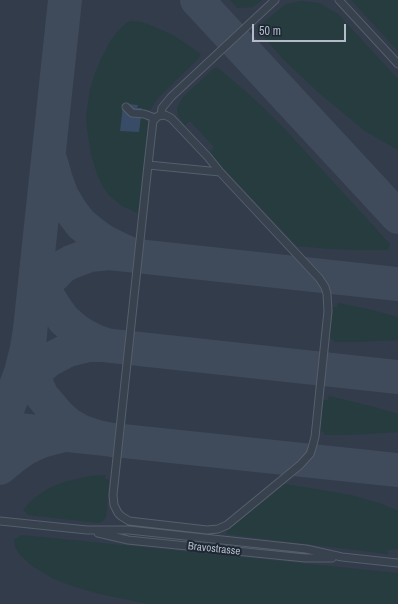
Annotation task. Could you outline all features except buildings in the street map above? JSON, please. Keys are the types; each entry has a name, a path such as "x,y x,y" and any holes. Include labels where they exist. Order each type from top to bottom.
{"lane":[{"path":"158,117 162,108 171,97 275,0"},
{"path":"339,0 398,64"},
{"path":"126,107 132,113 158,117"},
{"path":"165,115 171,118 208,157 220,172 319,278 325,287 327,294 328,304 315,436 310,454 300,465 226,525 218,529 207,530 129,521 118,513 113,500 148,164 153,121 158,117 165,115"},
{"path":"148,164 220,172"},
{"name":"Bravostrasse","path":"0,521 87,530 129,530 306,549 342,557 398,563"}],"shaded area":[{"path":"0,0 398,0 398,604 0,604"}],"green space":[{"path":"230,0 262,0 253,7 237,8"},
{"path":"351,0 398,0 398,51"},
{"path":"301,1 319,3 338,14 398,79 398,150 365,131 319,93 283,59 256,28 286,4"},
{"path":"131,21 150,25 173,35 201,54 198,59 160,96 151,109 145,112 133,108 133,104 123,103 122,113 144,118 148,123 138,213 122,206 108,194 103,187 91,154 86,115 90,90 101,59 117,32 126,23"},
{"path":"217,67 251,96 282,126 390,244 388,250 332,249 297,246 209,153 214,147 190,121 185,125 179,117 177,108 183,97"},
{"path":"338,303 398,317 398,340 334,342 334,340 330,338 333,307 337,307"},
{"path":"329,396 398,414 398,432 324,435 324,432 320,431 323,400 328,400"},
{"path":"105,475 105,479 109,480 106,517 99,523 28,515 23,510 33,499 49,488 64,482 90,476"},
{"path":"285,484 351,495 382,504 398,511 398,549 387,550 388,554 226,534 227,531"},
{"path":"22,535 398,573 398,604 149,604 100,594 72,586 52,578 32,566 20,555 15,547 14,540"}],"water":[{"path":"125,104 138,105 137,108 142,108 139,132 120,131 123,106"}],"taxiway":[{"path":"0,430 21,372 30,329 65,0"},
{"path":"197,0 398,217"},
{"path":"51,162 62,196 81,224 103,241 128,253"},
{"path":"112,440 82,432 68,424 42,396 31,369 29,346 32,313 36,300 50,279 62,267 71,262 90,255 109,253 398,284"},
{"path":"40,270 43,284 49,298 64,320 87,337 110,346"},
{"path":"20,388 31,375 49,360 68,350 89,345 103,345 398,377"},
{"path":"0,428 398,470"},
{"path":"0,468 26,448 41,441 60,436"}]}
